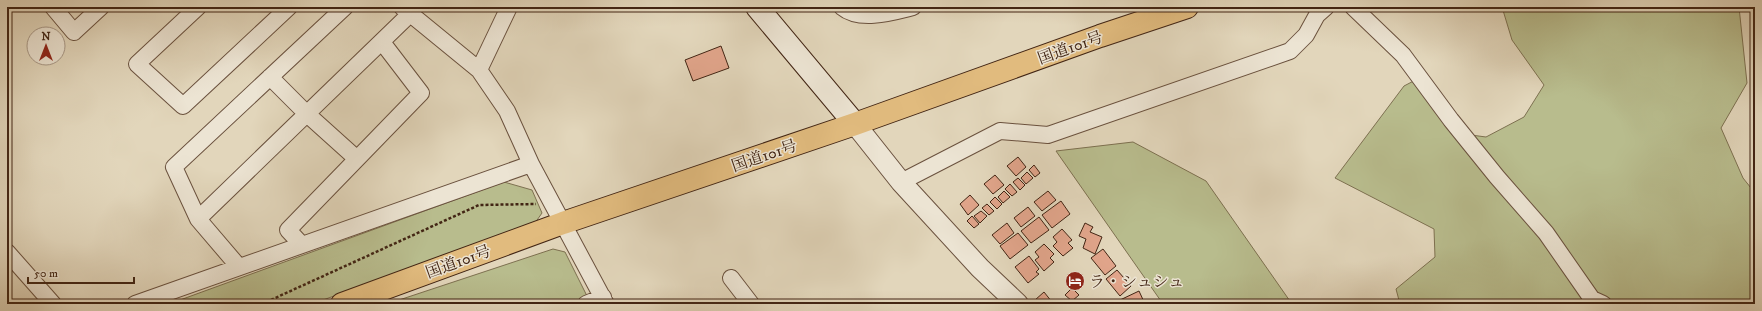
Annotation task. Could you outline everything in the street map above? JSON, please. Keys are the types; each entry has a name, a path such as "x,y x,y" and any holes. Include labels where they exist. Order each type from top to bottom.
{"highway":[{"name":"国道101号","path":"342,304 562,223 855,124 1100,36 1187,7"}],"main road":[{"path":"757,7 855,124"}],"street":[{"path":"53,7 74,32 101,7"},
{"path":"198,7 137,64 183,106 289,7"},
{"path":"239,267 198,219 174,167 345,7"},
{"path":"480,70 509,7"},
{"path":"842,7 846,10 866,15 889,14 913,7"},
{"path":"1353,7 1403,55 1451,120 1497,177 1546,233 1592,299 1603,304"},
{"path":"901,182 1000,131 1048,135 1290,51 1306,35 1319,10"},
{"path":"198,219 382,42 406,11 480,70 507,111 531,164 604,300 586,304"},
{"path":"302,245 288,230 421,93 382,42"},
{"path":"270,77 307,114 357,159"},
{"path":"855,124 901,182 980,268 1018,304"},
{"path":"135,304 531,164"},
{"path":"7,252 53,304"},
{"path":"731,278 751,304"}],"path":[{"path":"262,304 479,205 552,203"}],"green space":[{"path":"1502,7 1739,7 1747,83 1721,128 1743,178 1755,193 1755,304 1400,304 1396,289 1435,257 1434,229 1335,178 1404,86 1427,74 1471,135 1486,137 1524,117 1544,85 1512,40"},
{"path":"1133,142 1206,181 1292,304 1163,304 1056,151"},
{"path":"504,182 532,190 542,213 535,223 312,304 169,304"},
{"path":"553,249 565,252 588,298 575,304 387,304"}],"building":[{"path":"721,46 729,68 693,81 685,60"},
{"path":"1018,157 1026,167 1016,176 1007,166"},
{"path":"1034,165 1040,173 1035,177 1029,170"},
{"path":"1027,172 1033,178 1026,184 1021,178"},
{"path":"995,175 1004,185 993,194 984,184"},
{"path":"1018,178 1025,185 1020,190 1013,182"},
{"path":"1010,184 1017,192 1012,196 1005,189"},
{"path":"1004,191 1010,197 1003,203 998,197"},
{"path":"1048,191 1056,200 1042,211 1034,202"},
{"path":"970,195 979,205 968,215 960,204"},
{"path":"995,197 1002,204 997,209 990,202"},
{"path":"1061,201 1070,214 1052,228 1042,215"},
{"path":"987,204 994,211 989,215 982,208"},
{"path":"1028,207 1035,216 1021,227 1014,218"},
{"path":"981,211 987,216 980,223 974,216"},
{"path":"972,216 979,224 974,228 967,221"},
{"path":"1039,217 1049,230 1031,243 1021,231"},
{"path":"1007,223 1014,233 1000,244 992,235"},
{"path":"1085,223 1093,227 1090,232 1102,237 1095,254 1083,248 1086,239 1079,236"},
{"path":"1062,229 1072,240 1068,243 1073,248 1063,256 1053,246 1057,242 1053,237"},
{"path":"1018,233 1028,245 1010,259 1000,246"},
{"path":"1044,244 1054,254 1050,258 1054,262 1044,271 1035,260 1039,257 1035,252"},
{"path":"1103,249 1116,266 1105,275 1091,258"},
{"path":"1029,256 1039,269 1036,272 1039,274 1028,283 1015,267"},
{"path":"1117,270 1131,286 1120,296 1106,279"},
{"path":"1072,288 1079,295 1072,301 1065,295"},
{"path":"1139,291 1145,304 1122,304 1120,300"},
{"path":"1044,292 1052,302 1049,304 1039,304 1035,300"}],"place":[{"name":"ラ・シュシュ","path":"1075,281"}]}
